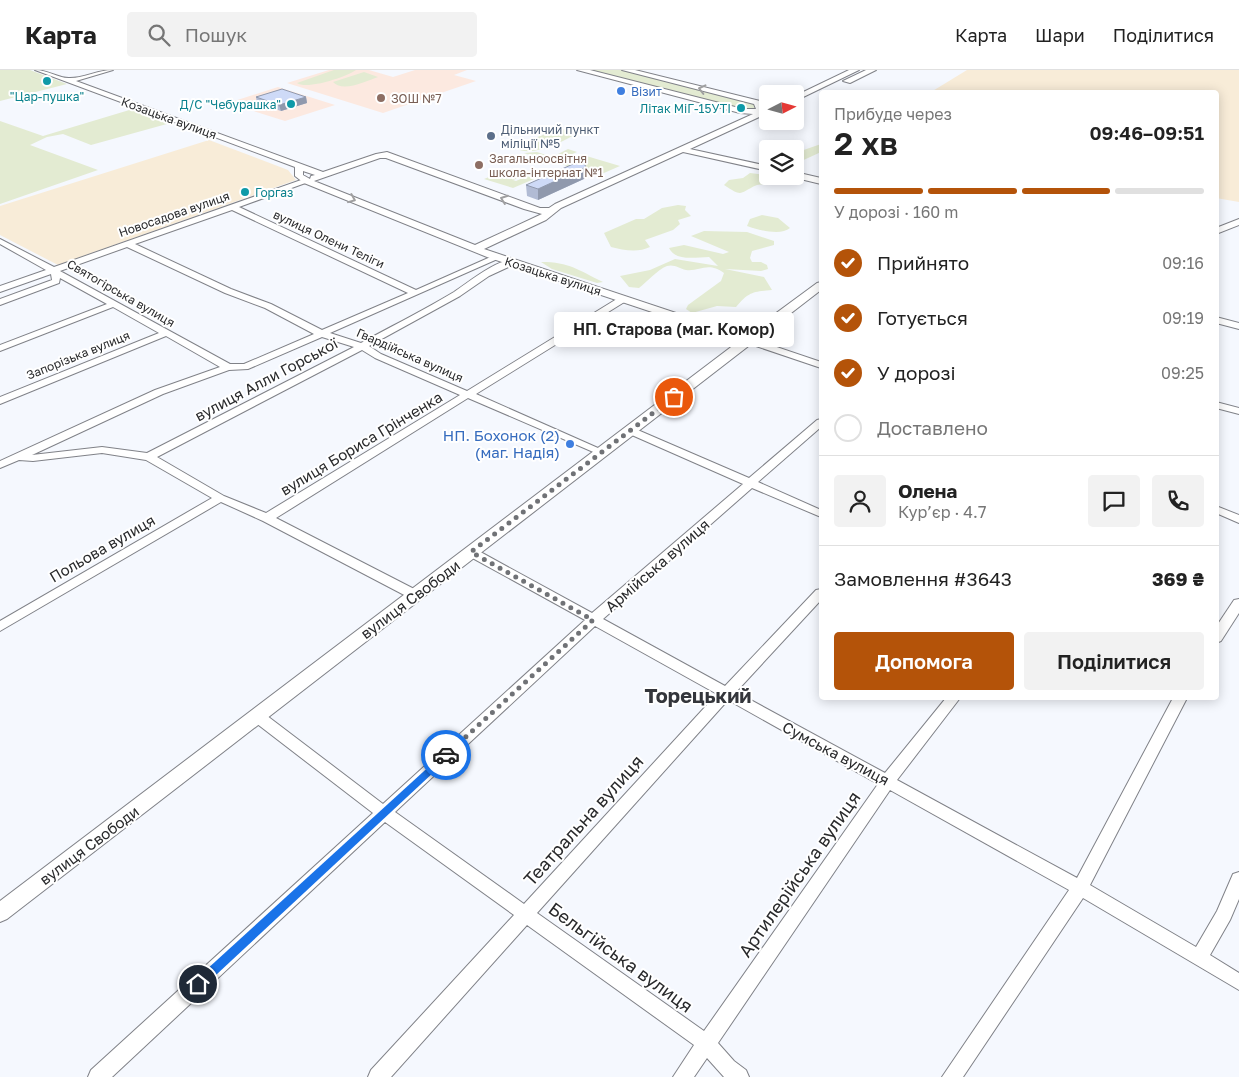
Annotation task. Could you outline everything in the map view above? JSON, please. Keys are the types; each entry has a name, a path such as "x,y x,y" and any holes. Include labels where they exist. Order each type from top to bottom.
{"street":[{"name":"Козацька вулиця","path":"39,70 323,175"},
{"path":"68,81 109,70"},
{"path":"581,70 743,111 759,111"},
{"path":"626,70 759,105"},
{"path":"804,95 855,70"},
{"path":"829,90 872,70"},
{"path":"640,85 659,78"},
{"path":"804,100 819,94"},
{"path":"475,248 543,218 558,206 759,114"},
{"path":"681,149 759,167"},
{"name":"Новосадова вулиця","path":"0,289 379,156 387,155 539,211 551,211"},
{"path":"298,166 299,176 307,181"},
{"path":"804,177 819,181"},
{"name":"Козацька вулиця","path":"307,181 498,258 819,364"},
{"name":"вулиця Олени Теліги","path":"232,207 416,293"},
{"path":"1219,230 1239,222"},
{"name":"Святогірська вулиця","path":"0,241 228,367"},
{"name":"Гвардійська вулиця","path":"127,244 228,291 268,306 322,334 362,346 378,356 602,452"},
{"path":"0,252 13,248"},
{"name":"вулиця Алли Горської","path":"0,464 159,392 228,367 245,367 498,258"},
{"name":"вулиця Алли Горської","path":"17,457 33,458 102,450 149,457 362,346 457,294 486,274 512,262"},
{"path":"0,302 56,281 55,270"},
{"name":"вулиця Свободи","path":"0,913 819,286"},
{"name":"вулиця Бориса Грінченка","path":"267,518 470,395 623,299"},
{"path":"0,348 114,304"},
{"path":"1219,321 1239,326"},
{"name":"Запорізька вулиця","path":"0,401 166,333"},
{"path":"1219,406 1239,411"},
{"name":"Армійська вулиця","path":"98,1077 593,620 819,424"},
{"path":"629,430 819,513"},
{"path":"149,457 220,498 267,518 415,595"},
{"name":"Польова вулиця","path":"0,627 220,498"},
{"path":"1219,510 1239,519"},
{"name":"Сумська вулиця","path":"471,552 1080,888 1239,982"},
{"name":"Театральна вулиця","path":"378,1077 726,693 819,595"},
{"path":"1219,633 1239,603"},
{"name":"Артилерійська вулиця","path":"684,1077 888,781 950,700"},
{"path":"952,1077 1080,888 1179,700"},
{"name":"Бельгійська вулиця","path":"257,716 383,812 706,1043 727,1068 739,1077"},
{"path":"1199,958 1224,915 1239,879"}],"shaded area":[{"name":"ЗОШ №7","path":"329,70 369,70 393,77 415,70 467,70 454,75 476,81 383,113 287,83"},
{"path":"967,70 1239,70 1239,202 1219,199 1219,90 934,90"},
{"path":"278,87 335,105 285,121 228,103"},
{"path":"209,140 288,170 296,180 58,265 0,235 0,206"}],"green space":[{"path":"0,70 30,70 67,84 0,101"},
{"path":"334,70 356,70 336,79 317,84 302,85 297,83"},
{"path":"588,70 622,70 759,105 749,111"},
{"path":"364,72 378,77 348,86 337,85 333,82"},
{"path":"136,108 174,122 91,145 63,134 47,137 30,145 98,170 0,204 0,121 43,136"},
{"path":"558,129 572,130 577,133 547,148 522,151 516,148 522,143"},
{"path":"819,145 819,153 804,160 804,150"},
{"path":"568,149 577,152 552,163 524,153 537,152 552,157"},
{"path":"583,155 620,166 597,176 561,164"},
{"path":"506,170 517,173 513,176 521,177 513,180 516,181 527,176 534,179 513,188 484,179"},
{"path":"750,173 759,174 759,185 741,193 735,192 724,185 729,180 743,178"},
{"path":"678,205 686,206 685,210 691,216 678,220 680,224 673,230 645,240 650,247 645,249 630,250 611,247 604,233 636,219 644,219 662,208"},
{"path":"762,215 778,218 790,228 781,232 775,232 747,226 750,219"},
{"path":"704,231 747,232 774,241 774,245 752,251 750,258 752,262 761,262 767,265 768,269 761,271 725,269 764,277 772,290 751,294 744,298 736,307 717,306 692,313 686,309 688,305 721,281 724,273 708,267 686,270 667,266 639,288 629,287 620,276 650,270 675,259 718,266 709,257 681,257 669,248 684,245 723,254 729,252 691,236"},
{"path":"541,262 567,265 603,282 597,283 552,269"}],"building":[{"path":"282,89 306,97 279,105 256,97"},
{"path":"582,160 586,167 538,189 526,185"}],"way so far":[{"path":"446,755 593,620 471,552 674,397"}],"place":[{"name":"\"Цар-пушка\"","path":"47,81"},
{"name":"Візит","path":"621,91"},
{"name":"ЗОШ №7","path":"381,98"},
{"name":"Д/С \"Чебурашка\"","path":"291,104"},
{"name":"Літак МіГ-15УТІ","path":"741,108"},
{"name":"Дільничий пункт міліції №5","path":"491,136"},
{"name":"Загальноосвітня школа-інтернат №1","path":"479,165"},
{"name":"Горгаз","path":"245,192"},
{"name":"НП. Старова (маг. Комор)","path":"674,397"},
{"name":"НП. Бохонок (2) (маг. Надія)","path":"570,444"}],"district":[{"name":"Торецький","path":"698,695"}],"route":[{"path":"198,984 446,755"}]}
